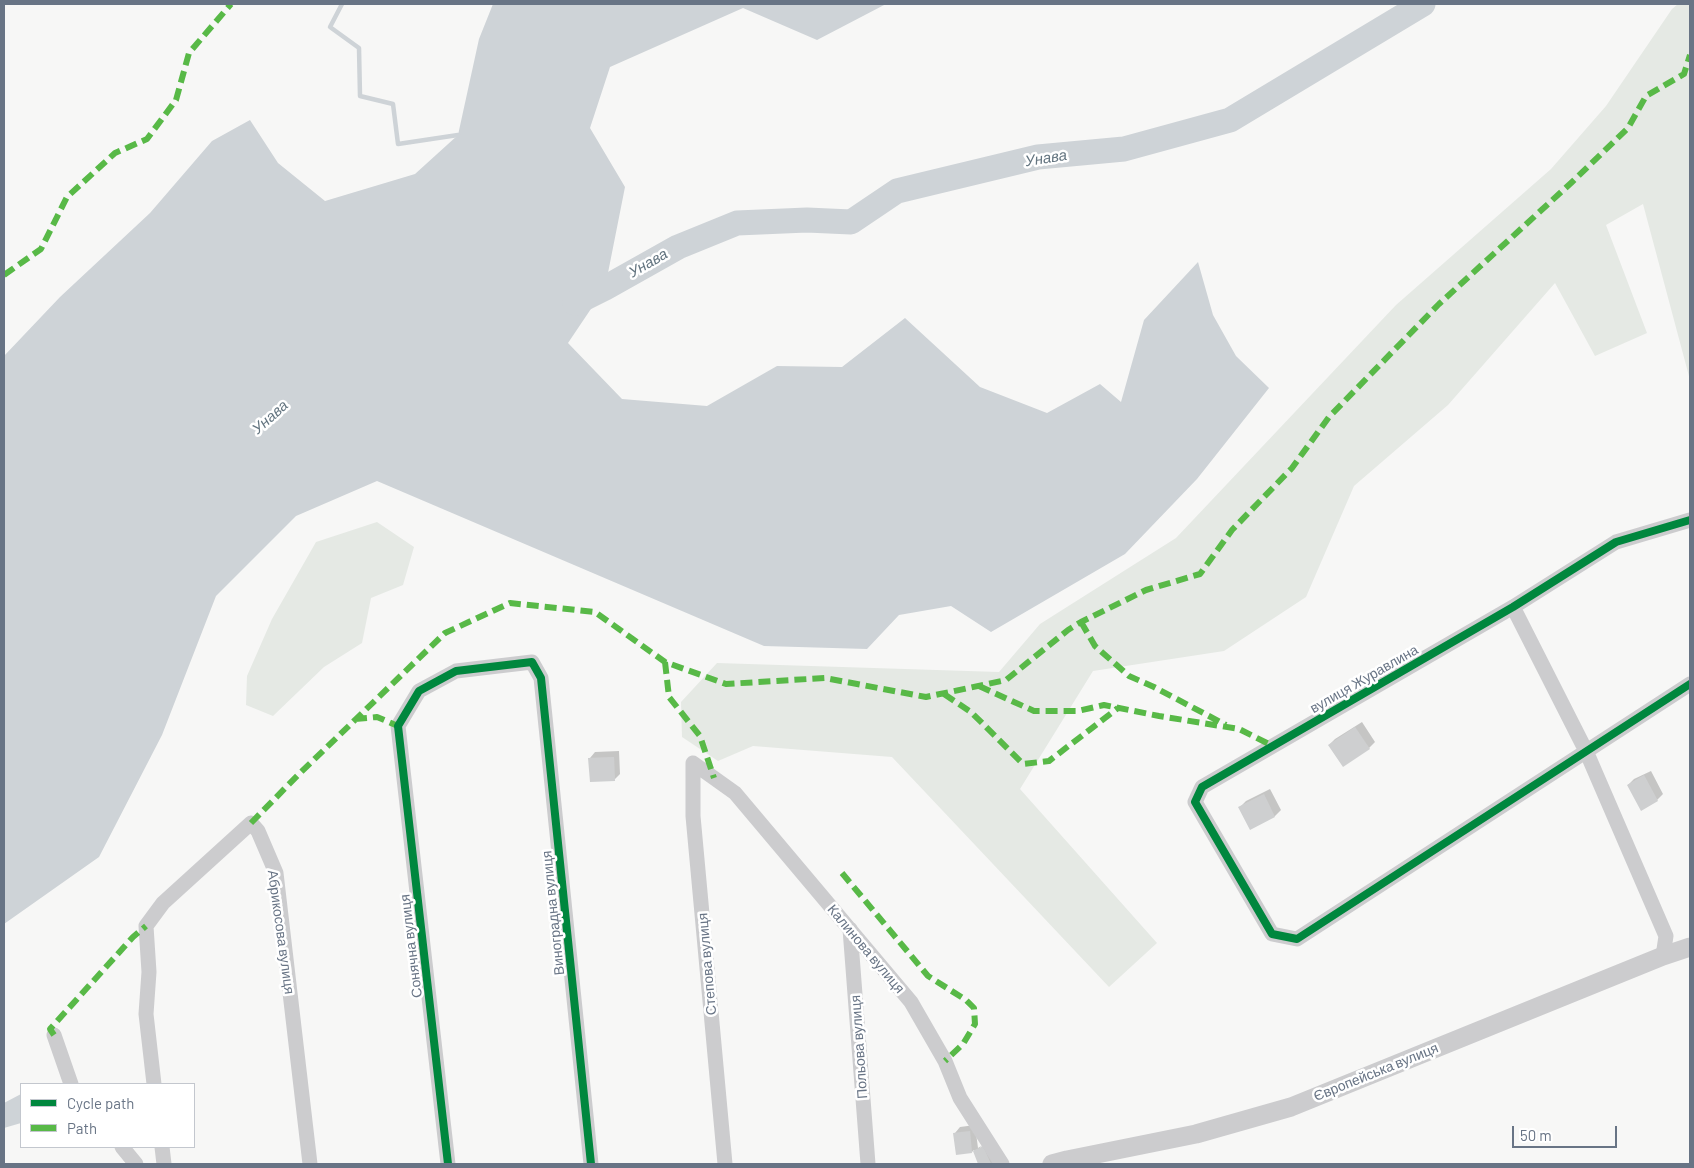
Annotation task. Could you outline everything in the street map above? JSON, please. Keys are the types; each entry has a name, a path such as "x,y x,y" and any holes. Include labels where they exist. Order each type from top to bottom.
{"street":[{"name":"вулиця Журавлина","path":"1586,752 1297,939 1272,934 1195,802 1202,787 1513,607 1616,542 1690,520"},
{"path":"1513,607 1586,752 1666,936 1663,956"},
{"name":"Сонячна вулиця","path":"448,1164 398,726 419,691 456,671 532,662"},
{"name":"Виноградна вулиця","path":"532,662 541,678 591,1164"},
{"path":"1586,752 1690,684"},
{"name":"Калинова вулиця","path":"693,763 735,793 911,1002 945,1061 960,1098 1002,1164"},
{"name":"Степова вулиця","path":"693,763 693,816 725,1164"},
{"name":"Абрикосова вулиця","path":"154,1083 146,1014 149,972 146,926 163,903 251,823 258,831 276,873 310,1164"},
{"name":"Польова вулиця","path":"850,929 868,1164"},
{"name":"Європейська вулиця","path":"1052,1164 1196,1134 1290,1107 1663,956 1690,947"},
{"path":"54,1035 71,1083"},
{"path":"123,1148 136,1164"},
{"path":"162,1148 164,1164"}],"shaded area":[{"path":"1678,4 1690,4 1690,380 1643,204 1606,225 1647,333 1595,356 1555,283 1448,405 1354,486 1306,597 1224,651 1093,671 1020,789 1157,943 1109,987 892,757 753,746 718,761 682,737 681,702 717,663 999,672 1040,624 1176,538 1396,305 1551,169 1606,106 1672,9"},
{"path":"377,522 414,547 403,585 371,598 362,643 324,667 273,716 246,705 247,676 272,619 316,542"}],"water":[{"path":"493,4 886,4 817,40 743,8 610,67 590,128 625,187 605,288 568,343 622,399 707,406 777,366 842,367 905,318 980,387 1047,413 1100,384 1121,402 1144,320 1198,262 1213,315 1236,356 1269,388 1197,479 1125,554 991,632 951,606 899,615 867,649 764,646 377,481 296,516 216,596 162,735 99,857 4,924 4,356 60,297 150,213 212,141 250,120 278,163 325,201 415,174 458,135 479,39"},
{"path":"20,1095 20,1123 4,1128 4,1103"}],"building":[{"path":"1355,727 1370,749 1343,767 1328,745"},
{"path":"614,757 615,781 590,782 588,758"},
{"path":"1644,775 1658,801 1641,811 1627,785"},
{"path":"1264,794 1275,817 1250,830 1238,807"},
{"path":"970,1131 972,1153 956,1155 953,1133"},
{"path":"983,1146 991,1164 978,1164 973,1151"}],"waterway":[{"path":"342,4 330,27 359,48 360,96 393,104 398,144 458,135"},
{"name":"Унава","path":"575,303 678,247 737,223 807,220 851,222 897,191 1038,157 1124,149 1230,120 1423,4"}],"marked path":[{"path":"4,275 41,249 67,197 115,153 147,139 176,100 189,53 231,4"},
{"path":"251,823 445,633 510,603 595,612 665,662 726,684 825,678 926,697 1006,680 1068,630 1081,622 1146,590 1200,574 1232,530 1292,468 1329,417 1439,304 1628,128 1646,96 1684,74 1690,55"},
{"path":"1081,622 1095,646 1129,676 1226,725"},
{"path":"665,662 669,697 700,736 714,778"},
{"path":"979,686 1034,711 1078,711 1104,705 1239,729 1273,746"},
{"path":"944,694 971,712 1023,764 1049,761 1118,708"},
{"path":"355,719 377,717 398,726"},
{"path":"842,873 928,976 966,1000 974,1008 975,1024 963,1044 945,1061"},
{"path":"54,1035 50,1029 133,937 146,926"}],"cycle path":[{"path":"1690,520 1616,542 1513,607 1202,787 1195,802 1272,934 1297,939 1690,684"},
{"path":"448,1164 398,726 419,691 456,671 532,662 541,678 591,1164"}]}
